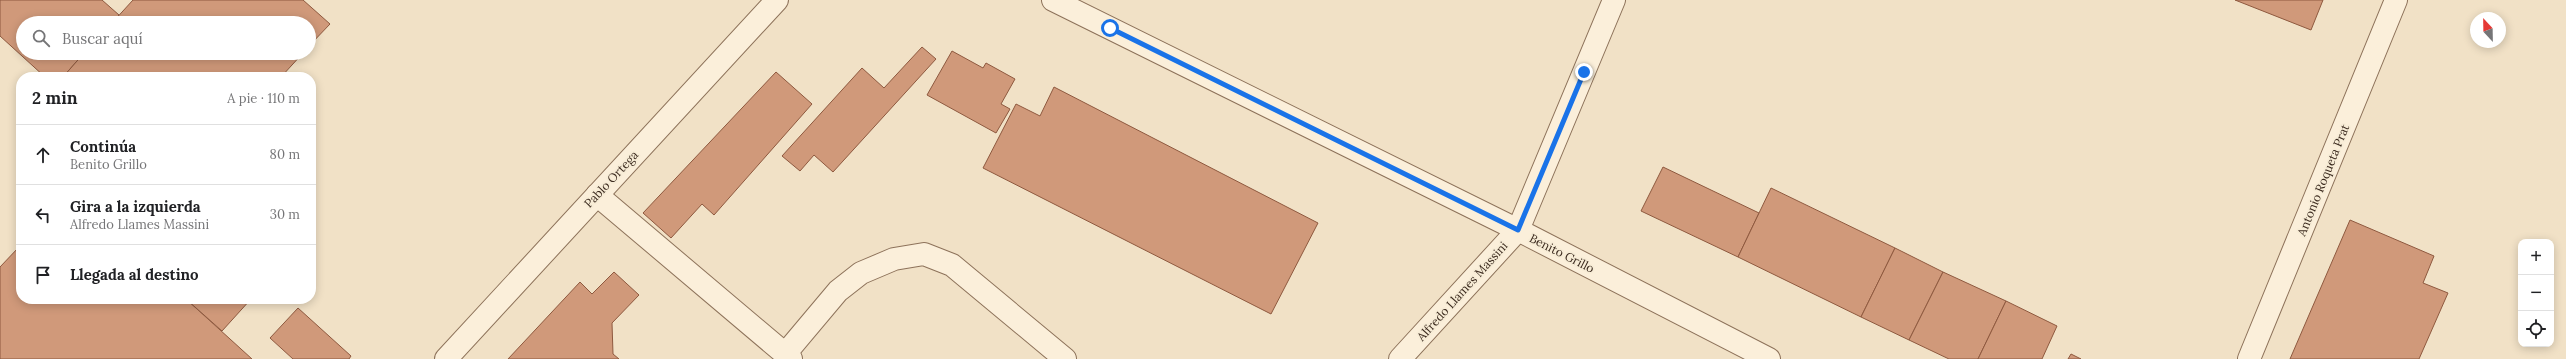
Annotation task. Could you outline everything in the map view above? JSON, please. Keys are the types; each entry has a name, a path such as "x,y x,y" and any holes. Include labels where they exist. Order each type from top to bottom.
{"street":[{"name":"Pablo Ortega","path":"446,359 777,0"},
{"name":"Benito Grillo","path":"1053,0 1518,230 1769,359"},
{"name":"Alfredo Llames Massini","path":"1400,359 1518,230 1614,0"},
{"name":"Antonio Roqueta Prat","path":"2249,359 2396,0"},
{"path":"598,194 788,357 838,291 861,273 894,260 924,254 952,265 1065,359"}],"building":[{"path":"0,0 102,0 119,15 16,16 16,51 0,36"},
{"path":"133,0 303,0 330,24 316,39 316,16 118,16"},
{"path":"2235,0 2323,0 2311,30"},
{"path":"922,47 936,59 833,172 814,155 800,171 782,156 862,68 884,88"},
{"path":"952,51 983,68 986,63 1015,79 1001,104 1010,109 996,133 927,95"},
{"path":"26,60 78,60 67,72 40,72"},
{"path":"78,60 297,60 286,72 67,72"},
{"path":"776,72 812,104 714,215 702,204 671,238 643,213"},
{"path":"1054,87 1318,223 1271,314 983,168 1016,104 1040,116"},
{"path":"1663,167 1759,213 1738,257 1641,211"},
{"path":"1771,188 1895,248 1861,317 1738,257"},
{"path":"2350,220 2434,256 2423,283 2448,293 2419,359 2290,359"},
{"path":"1895,248 1943,272 1909,340 1861,317"},
{"path":"16,250 16,304 192,304 252,359 0,359 0,267"},
{"path":"614,272 639,295 612,323 613,354 619,359 508,359 580,282 592,294"},
{"path":"1943,272 2006,301 1978,359 1949,359 1909,340"},
{"path":"2006,301 2057,326 2042,359 1978,359"},
{"path":"192,304 246,304 222,331"},
{"path":"298,308 351,356 349,359 293,359 270,338"},
{"path":"2071,354 2081,359 2068,359"}],"route":[{"path":"1110,28 1518,230 1584,72"}]}
